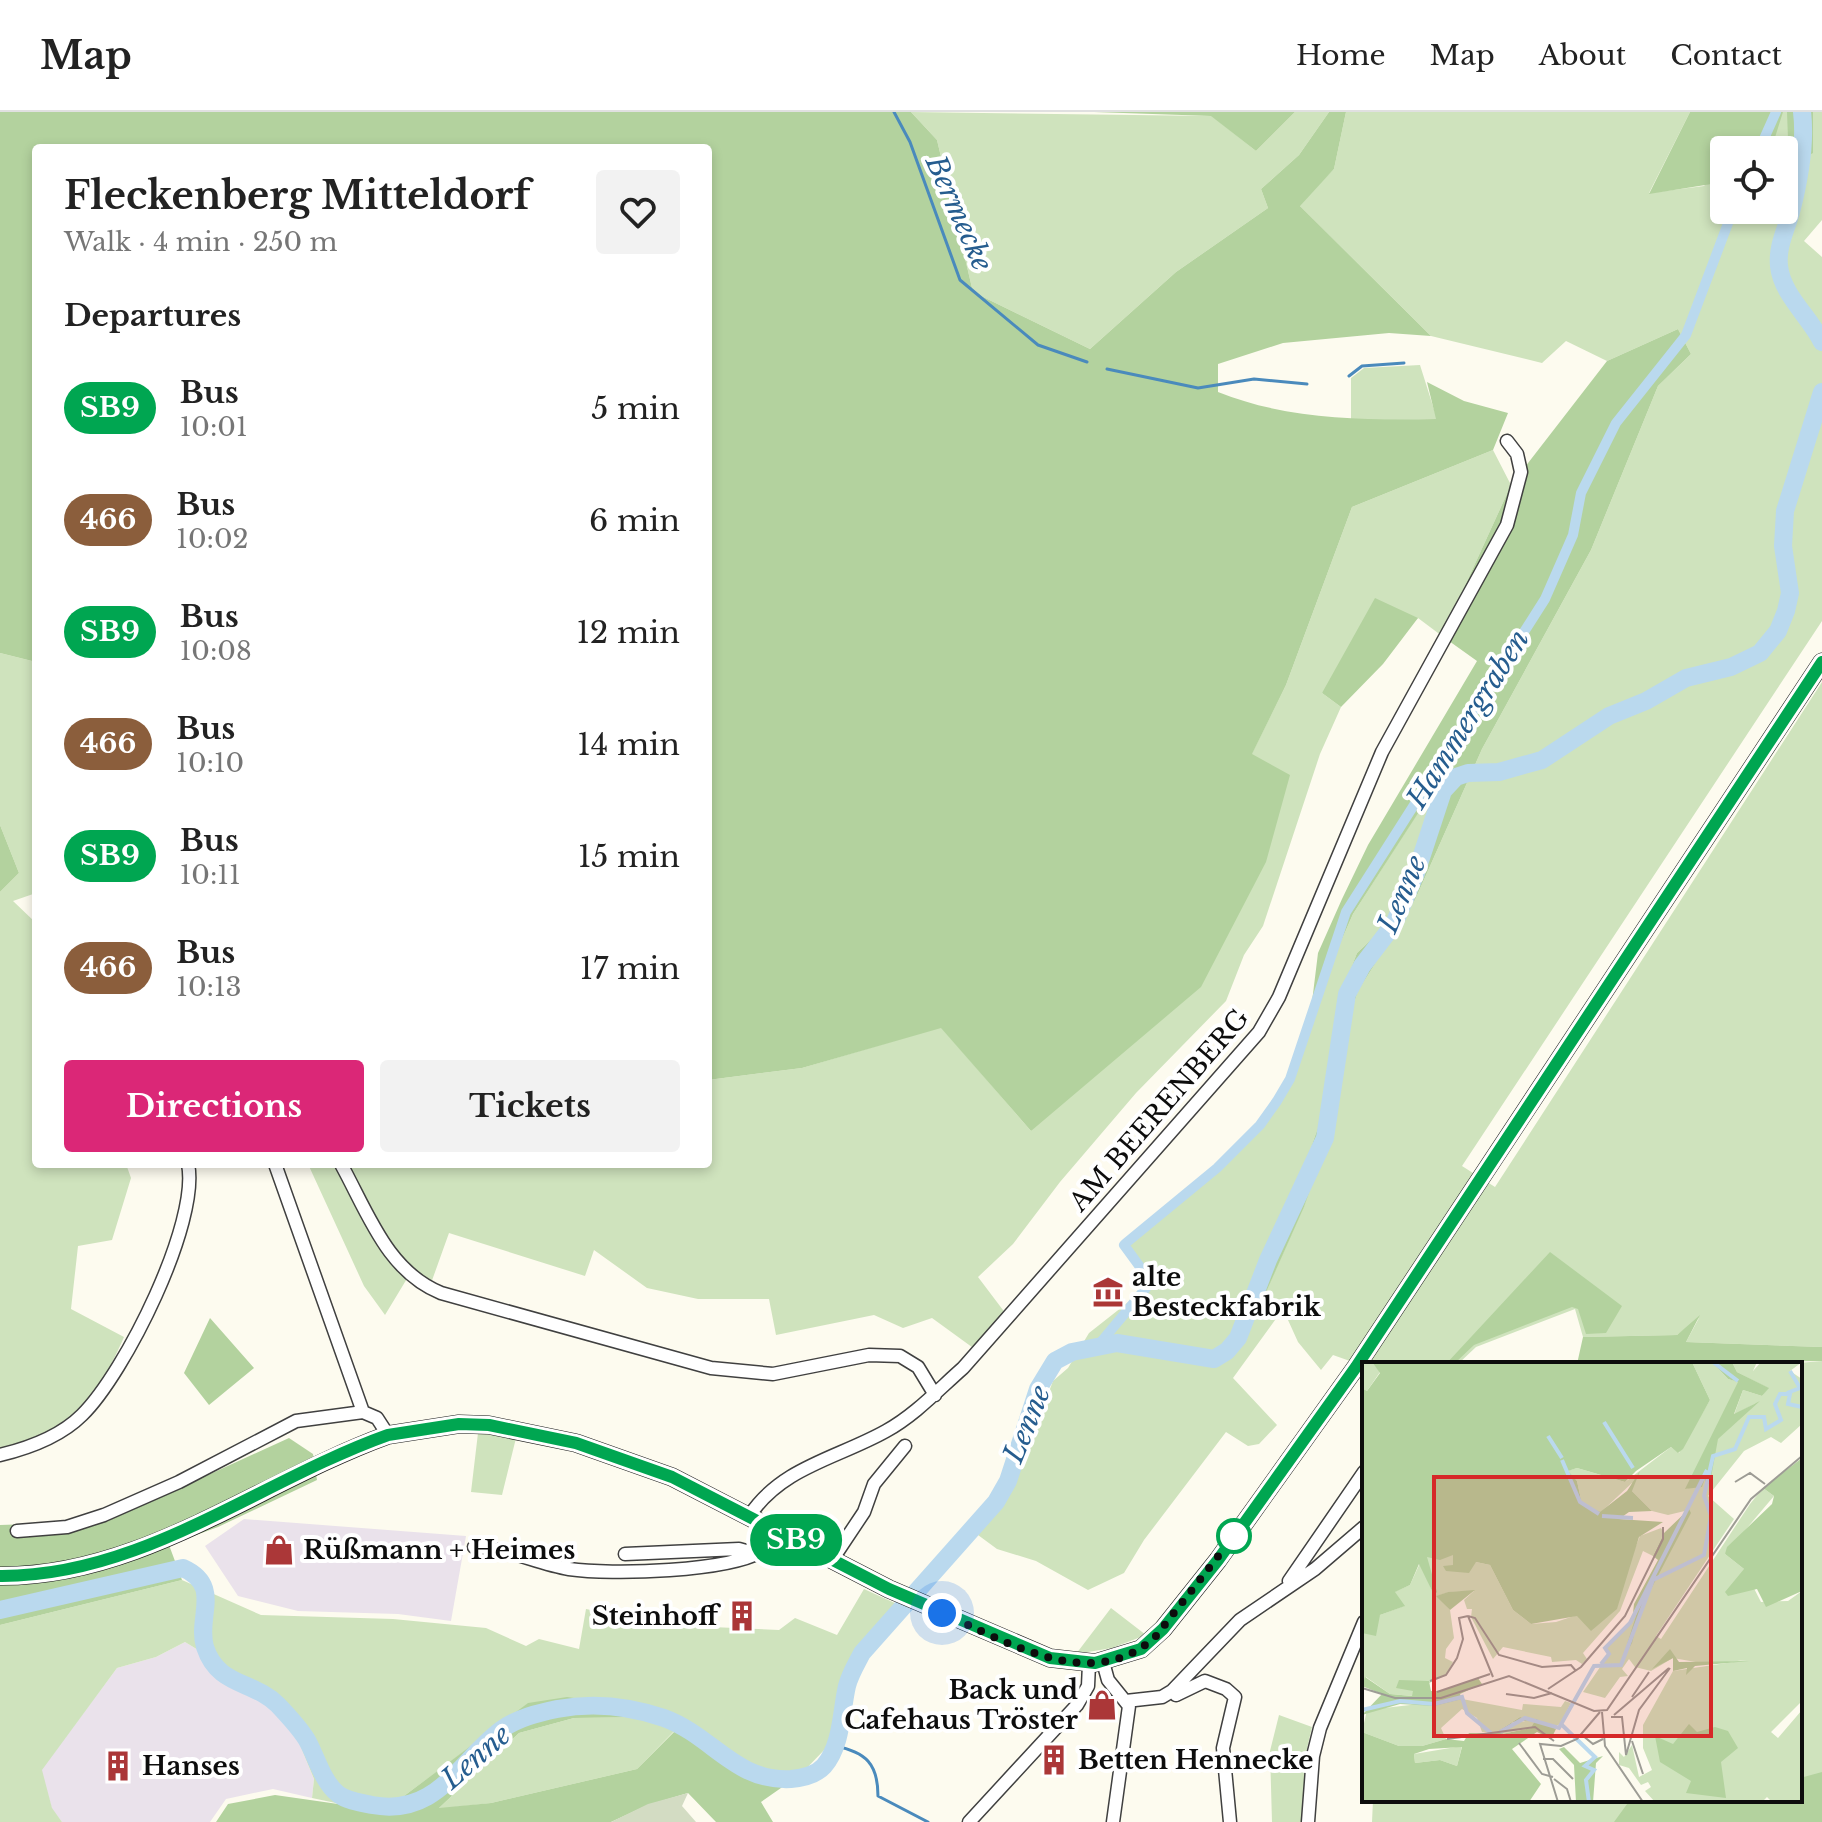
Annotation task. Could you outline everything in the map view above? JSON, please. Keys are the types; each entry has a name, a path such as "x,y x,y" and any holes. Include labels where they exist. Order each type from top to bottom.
{"main road":[{"path":"0,1576 44,1574 119,1556 388,1435 419,1427 459,1424 533,1433 620,1457 750,1515 889,1589 1050,1658 1096,1663 1141,1649 1163,1629 1370,1346 1822,662"}],"street":[{"name":"AM BEERENBERG","path":"750,1515 780,1481 885,1431 935,1395 987,1344 1126,1180 1250,1043 1269,1016 1376,765 1507,525 1521,472 1517,454 1507,441"},
{"path":"0,1455 60,1432 83,1414 100,1393 162,1283 191,1193 188,1168"},
{"path":"277,1168 300,1225 363,1412"},
{"path":"343,1168 391,1256 414,1279 441,1293 711,1368 773,1374 869,1355 900,1356 918,1367 935,1395"},
{"path":"17,1531 88,1522 179,1482 293,1422 363,1412 377,1418 388,1435"},
{"path":"832,1560 864,1512 874,1484 903,1449"},
{"path":"1285,1587 1362,1475"},
{"path":"1162,1697 1182,1684 1240,1620 1315,1569 1362,1529"},
{"path":"474,1547 488,1547 549,1565 588,1571 692,1567 741,1560 757,1554 772,1543 779,1531"},
{"path":"625,1554 739,1549 757,1554"},
{"path":"1308,1822 1313,1756 1320,1728 1362,1627"},
{"path":"1096,1663 1126,1701 1129,1711 1113,1822"},
{"path":"988,1822 972,1818 1077,1705 1096,1663"},
{"path":"1126,1701 1170,1698 1205,1681 1226,1689 1235,1697 1223,1748 1230,1822"}],"shaded area":[{"path":"244,1519 466,1536 451,1621 398,1614 298,1611 238,1596 205,1546"},
{"path":"185,1642 282,1701 314,1779 312,1798 273,1789 226,1799 210,1822 62,1822 52,1809 41,1770 117,1668 156,1657"}],"green space":[{"path":"0,112 911,112 937,140 973,292 1090,349 1176,272 1268,208 1261,189 1299,155 1329,112 1346,112 1334,169 1300,206 1431,336 1389,333 1283,343 1218,364 1218,392 1298,413 1353,418 1436,419 1427,382 1464,401 1508,413 1493,450 1352,507 1286,685 1252,754 1290,775 1266,862 1201,987 1031,1131 941,1028 802,1068 712,1079 712,144 32,144 32,661 0,653"},
{"path":"911,112 1212,116 1256,151 1295,112 1329,112 1299,155 1261,189 1268,208 1176,272 1090,349 973,292 937,140"},
{"path":"1094,112 1295,112 1256,151 1211,116"},
{"path":"1346,112 1690,112 1649,193 1704,186 1710,179 1710,224 1798,224 1798,136 1739,136 1752,112 1822,112 1822,220 1804,241 1822,257 1822,621 1462,1166 1495,1187 1822,682 1822,1347 1686,1342 1699,1318 1677,1335 1583,1337 1575,1309 1476,1347 1460,1362 1362,1362 1362,1365 1333,1355 1321,1370 1298,1342 1283,1309 1233,1378 1277,1425 1259,1444 1248,1446 1226,1432 1144,1540 1124,1573 1088,1590 1036,1561 997,1549 978,1535 1019,1471 1053,1381 1068,1368 1089,1333 1150,1285 1151,1278 1124,1245 1126,1242 1217,1168 1260,1125 1277,1101 1290,1079 1311,1010 1353,914 1424,803 1428,814 1393,919 1357,953 1344,986 1321,1119 1296,1190 1238,1324 1251,1325 1304,1206 1330,1132 1345,1031 1358,991 1415,900 1482,749 1591,550 1658,386 1691,354 1678,329 1607,361 1566,341 1542,363 1431,336 1299,205 1334,169"},
{"path":"1690,112 1783,112 1775,136 1710,136 1710,184 1649,194"},
{"path":"1787,112 1813,112 1813,153 1798,161 1798,136 1788,136"},
{"path":"1678,329 1691,354 1658,386 1591,550 1482,749 1415,900 1358,991 1345,1031 1330,1132 1304,1207 1251,1326 1238,1325 1296,1190 1321,1119 1344,986 1357,953 1393,919 1428,814 1424,804 1353,914 1311,1010 1318,953 1368,845 1477,661 1442,636 1511,485 1607,361"},
{"path":"1420,365 1437,419 1351,420 1351,378 1364,368"},
{"path":"1493,450 1511,485 1442,636 1418,618 1322,693 1341,707 1320,754 1263,926 1244,955 1226,1001 1136,1093 1060,1182 1013,1244 978,1277 1006,1314 976,1350 932,1318 903,1328 874,1315 776,1335 769,1299 698,1299 647,1288 594,1250 585,1276 449,1233 430,1286 408,1277 385,1315 364,1286 310,1168 712,1168 712,1079 802,1068 941,1027 1031,1131 1251,755 1286,685 1352,507"},
{"path":"1375,598 1418,618 1383,664 1341,707 1322,693"},
{"path":"0,653 32,661 32,894 13,901 32,919 32,1168 127,1168 131,1178 112,1240 78,1246 71,1309 124,1337 113,1361 78,1412 46,1434 0,1452 0,892 19,873 0,825"},
{"path":"0,825 19,873 0,892"},
{"path":"1550,1252 1622,1306 1606,1333 1586,1334 1578,1309 1572,1307 1474,1345 1456,1362 1448,1362"},
{"path":"1700,1315 1686,1342 1822,1347 1822,1361 1577,1362 1583,1337 1677,1335"},
{"path":"210,1318 254,1368 209,1405 184,1373"},
{"path":"1822,1361 1822,1822 1372,1822 1373,1802 1802,1802 1802,1363"},
{"path":"478,1433 516,1438 502,1495 471,1492"},
{"path":"289,1438 313,1454 317,1480 218,1527 169,1545 182,1580 0,1625 0,1525 88,1522 208,1475"},
{"path":"182,1580 261,1615 393,1619 486,1628 526,1646 539,1639 579,1649 586,1609 665,1625 779,1630 795,1618 837,1635 864,1589 897,1604 859,1648 843,1680 828,1746 801,1774 770,1779 751,1771 686,1719 637,1769 491,1803 438,1809 519,1733 574,1718 652,1717 529,1703 400,1799 345,1805 312,1798 314,1779 282,1701 185,1642 156,1657 117,1668 42,1770 52,1808 62,1822 0,1822 0,1625"},
{"path":"1111,1608 1146,1635 1112,1648 1076,1654"},
{"path":"567,1697 652,1709 652,1717 574,1718 519,1733 439,1808 491,1803 637,1769 675,1731 665,1719 667,1712 693,1727 756,1774 780,1778 801,1774 761,1802 773,1822 716,1822 688,1793 648,1805 611,1822 216,1822 228,1804 275,1795 345,1805 400,1799 528,1703"},
{"path":"1279,1715 1312,1727 1306,1753 1303,1822 1272,1822 1270,1751"},
{"path":"1822,1772 1822,1822 1614,1822 1629,1802 1802,1802 1802,1777"},
{"path":"688,1793 682,1806 696,1822 611,1822 648,1804"}],"waterway":[{"name":"Bermecke","path":"894,112 910,142 960,280 1038,345 1087,362"},
{"name":"Hammergraben","path":"1765,136 1776,112"},
{"name":"Lenne","path":"1802,112 1801,162 1779,266 1785,287 1822,342"},
{"name":"Hammergraben","path":"1096,1348 1151,1282 1124,1245 1217,1168 1260,1125 1290,1079 1346,912 1545,599 1573,535 1581,493 1616,423 1686,335 1728,224"},
{"name":"Bermecke","path":"1349,376 1362,366 1404,363"},
{"name":"Bermecke","path":"1107,369 1198,388 1254,379 1307,384"},
{"name":"Lenne","path":"0,1610 183,1568 202,1584 206,1603 205,1647 218,1669 278,1705 305,1737 324,1777 338,1794 372,1805 394,1807 413,1803 444,1784 507,1726 542,1712 584,1706 625,1708 664,1718 697,1736 739,1766 771,1778 791,1779 817,1772 830,1758 834,1748 847,1686 862,1653 996,1502 1008,1481 1038,1389 1055,1361 1072,1352 1117,1343 1214,1359 1227,1351 1238,1338 1268,1260 1325,1138 1347,994 1362,966 1394,924 1416,873 1443,791 1456,777 1468,773 1499,772 1542,760 1609,716 1646,701 1686,678 1731,667 1760,653 1778,631 1790,593 1783,546 1785,511 1822,392"},
{"path":"835,1746 855,1752 868,1761 876,1776 878,1796 928,1822"}],"bus line":[{"name":"SB9","path":"0,1576 44,1574 85,1567 119,1556 192,1526 388,1435 431,1425 489,1425 576,1443 672,1477 728,1503 889,1589 1050,1658 1085,1664 1113,1659 1141,1649 1163,1629 1218,1560 1356,1367 1822,662"}],"place":[{"name":"alte Besteckfabrik","path":"1108,1292"},
{"name":"Rüßmann + Heimes","path":"279,1550"},
{"name":"Steinhoff","path":"742,1616"},
{"name":"Back und Cafehaus Tröster","path":"1102,1705"},
{"name":"Betten Hennecke","path":"1054,1760"},
{"name":"Hanses","path":"118,1766"}],"route":[{"path":"942,1613 1063,1662 1103,1662 1141,1649 1149,1643 1183,1605 1234,1536"}]}
